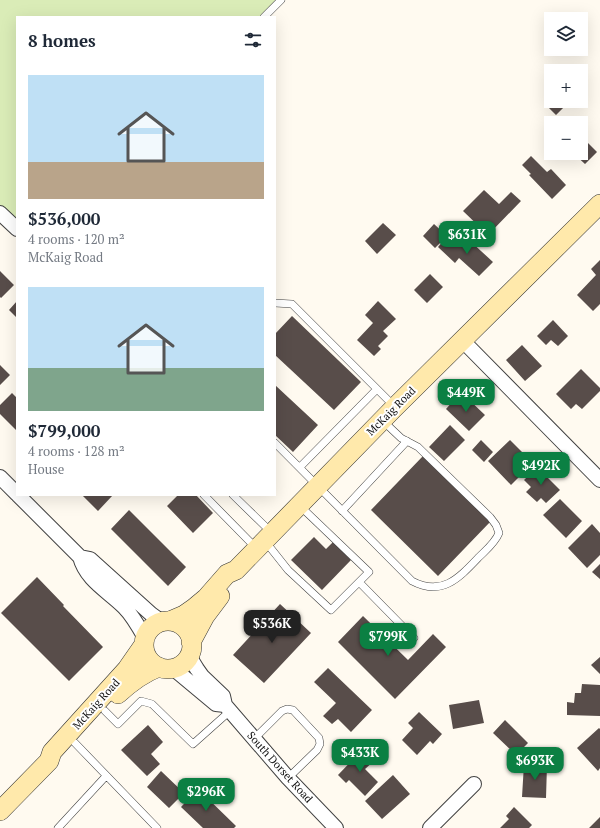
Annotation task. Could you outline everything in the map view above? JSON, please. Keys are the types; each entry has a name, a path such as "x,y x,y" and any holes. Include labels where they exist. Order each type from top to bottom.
{"street":[{"name":"McKaig Road","path":"166,622 184,615 194,608 206,598 227,574 236,570 382,420 600,204"},
{"path":"0,213 16,228"},
{"path":"462,340 600,480"},
{"path":"0,477 16,494"},
{"path":"18,496 80,557 83,567 103,590 124,607 139,626 144,642 145,652 148,658 167,668 184,662 190,649 188,635 184,628 178,623 166,622 151,614 90,559 80,557"},
{"name":"McKaig Road","path":"190,649 205,616 234,580 236,570"},
{"path":"144,642 152,628 166,622"},
{"name":"McKaig Road","path":"49,761 52,752 127,669 144,642"},
{"name":"South Dorset Road","path":"190,649 197,670 223,696 227,708 288,778 336,828"},
{"name":"McKaig Road","path":"1,808 49,761 58,758 74,743 105,711 126,686 147,672 167,668"},
{"name":"South Dorset Road","path":"167,668 216,704 227,708"},
{"path":"430,828 474,784"}],"lane":[{"path":"265,16 281,0"},
{"path":"276,302 292,304 395,407"},
{"path":"300,467 377,389"},
{"path":"276,444 412,581 421,586 444,585 454,581 464,573 495,540 498,529 490,517 418,446 401,438 382,420"},
{"path":"342,511 407,441"},
{"path":"205,496 265,541"},
{"path":"234,496 265,541 288,570 331,610 369,572 300,505"},
{"path":"359,582 414,638"},
{"path":"105,711 118,724 141,701 152,704 193,744 227,708"},
{"path":"254,739 282,711 287,709 293,710 319,738 320,744 317,750 288,778"},
{"path":"74,743 157,828"},
{"path":"58,828 106,776"}],"green space":[{"path":"0,0 278,0 263,16 16,16 16,228 0,213"}],"building":[{"path":"549,108 563,108 556,115"},
{"path":"588,143 597,152 585,164 581,160 588,160"},
{"path":"531,156 547,172 551,169 566,185 552,199 529,175 531,174 522,165"},
{"path":"484,190 499,204 511,192 521,201 488,235 463,211"},
{"path":"383,223 396,235 377,254 365,241"},
{"path":"434,224 447,236 435,248 423,236"},
{"path":"446,238 453,245 458,240 464,245 469,240 493,262 479,276 459,258 455,263 438,247"},
{"path":"600,260 600,304 593,311 577,295 596,275 591,269"},
{"path":"0,271 14,285 1,298 0,297"},
{"path":"430,274 443,287 427,303 414,290"},
{"path":"378,301 396,319 383,331 388,336 378,346 381,349 374,356 357,340 373,323 365,315"},
{"path":"16,302 16,317 9,310"},
{"path":"292,316 361,382 334,410 276,356 276,333"},
{"path":"553,320 568,336 558,346 551,340 546,345 537,336"},
{"path":"522,345 542,366 525,381 506,360"},
{"path":"0,365 10,375 0,385"},
{"path":"581,369 600,388 600,391 582,409 576,404 571,409 556,394"},
{"path":"276,386 318,425 293,452 276,436"},
{"path":"12,393 16,397 16,430 0,414 0,405"},
{"path":"465,396 485,415 469,431 446,409 453,401 457,405"},
{"path":"450,425 465,440 444,461 429,447"},
{"path":"481,440 493,452 484,462 472,450"},
{"path":"510,440 533,463 511,485 488,461"},
{"path":"423,456 491,521 438,576 371,510"},
{"path":"537,467 560,490 546,503 541,498 537,502 526,492 531,487 524,480"},
{"path":"83,496 112,496 98,511"},
{"path":"177,496 197,496 213,513 193,533 167,506"},
{"path":"560,499 582,521 566,538 543,515"},
{"path":"129,510 186,567 168,586 111,529"},
{"path":"592,524 600,533 600,555 587,568 568,548"},
{"path":"314,537 326,549 333,542 351,560 322,590 291,560"},
{"path":"600,564 600,579 592,572"},
{"path":"37,577 103,647 69,681 1,613"},
{"path":"280,604 311,633 264,683 233,655"},
{"path":"363,616 408,660 433,634 446,647 395,699 338,642"},
{"path":"600,657 600,674 591,665"},
{"path":"328,668 372,710 351,732 338,719 332,724 323,716 336,703 314,682"},
{"path":"582,684 600,685 600,716 567,715 567,702 574,703 575,693 581,693"},
{"path":"479,700 484,723 453,729 449,705"},
{"path":"419,712 442,734 433,744 430,741 417,755 402,740 413,728 408,723"},
{"path":"505,720 528,743 516,755 493,733"},
{"path":"148,725 163,742 151,754 160,764 147,776 121,750"},
{"path":"599,728 600,768 598,771 577,748"},
{"path":"362,750 374,761 365,769 378,782 365,796 349,780 346,783 338,775"},
{"path":"524,764 547,765 546,798 522,797"},
{"path":"161,771 184,793 169,808 147,787"},
{"path":"393,775 410,794 382,819 365,801"},
{"path":"198,789 236,826 234,828 203,828 181,807"},
{"path":"514,807 532,825 529,828 500,828 509,819 506,816"},
{"path":"600,817 600,828 589,828"}]}
